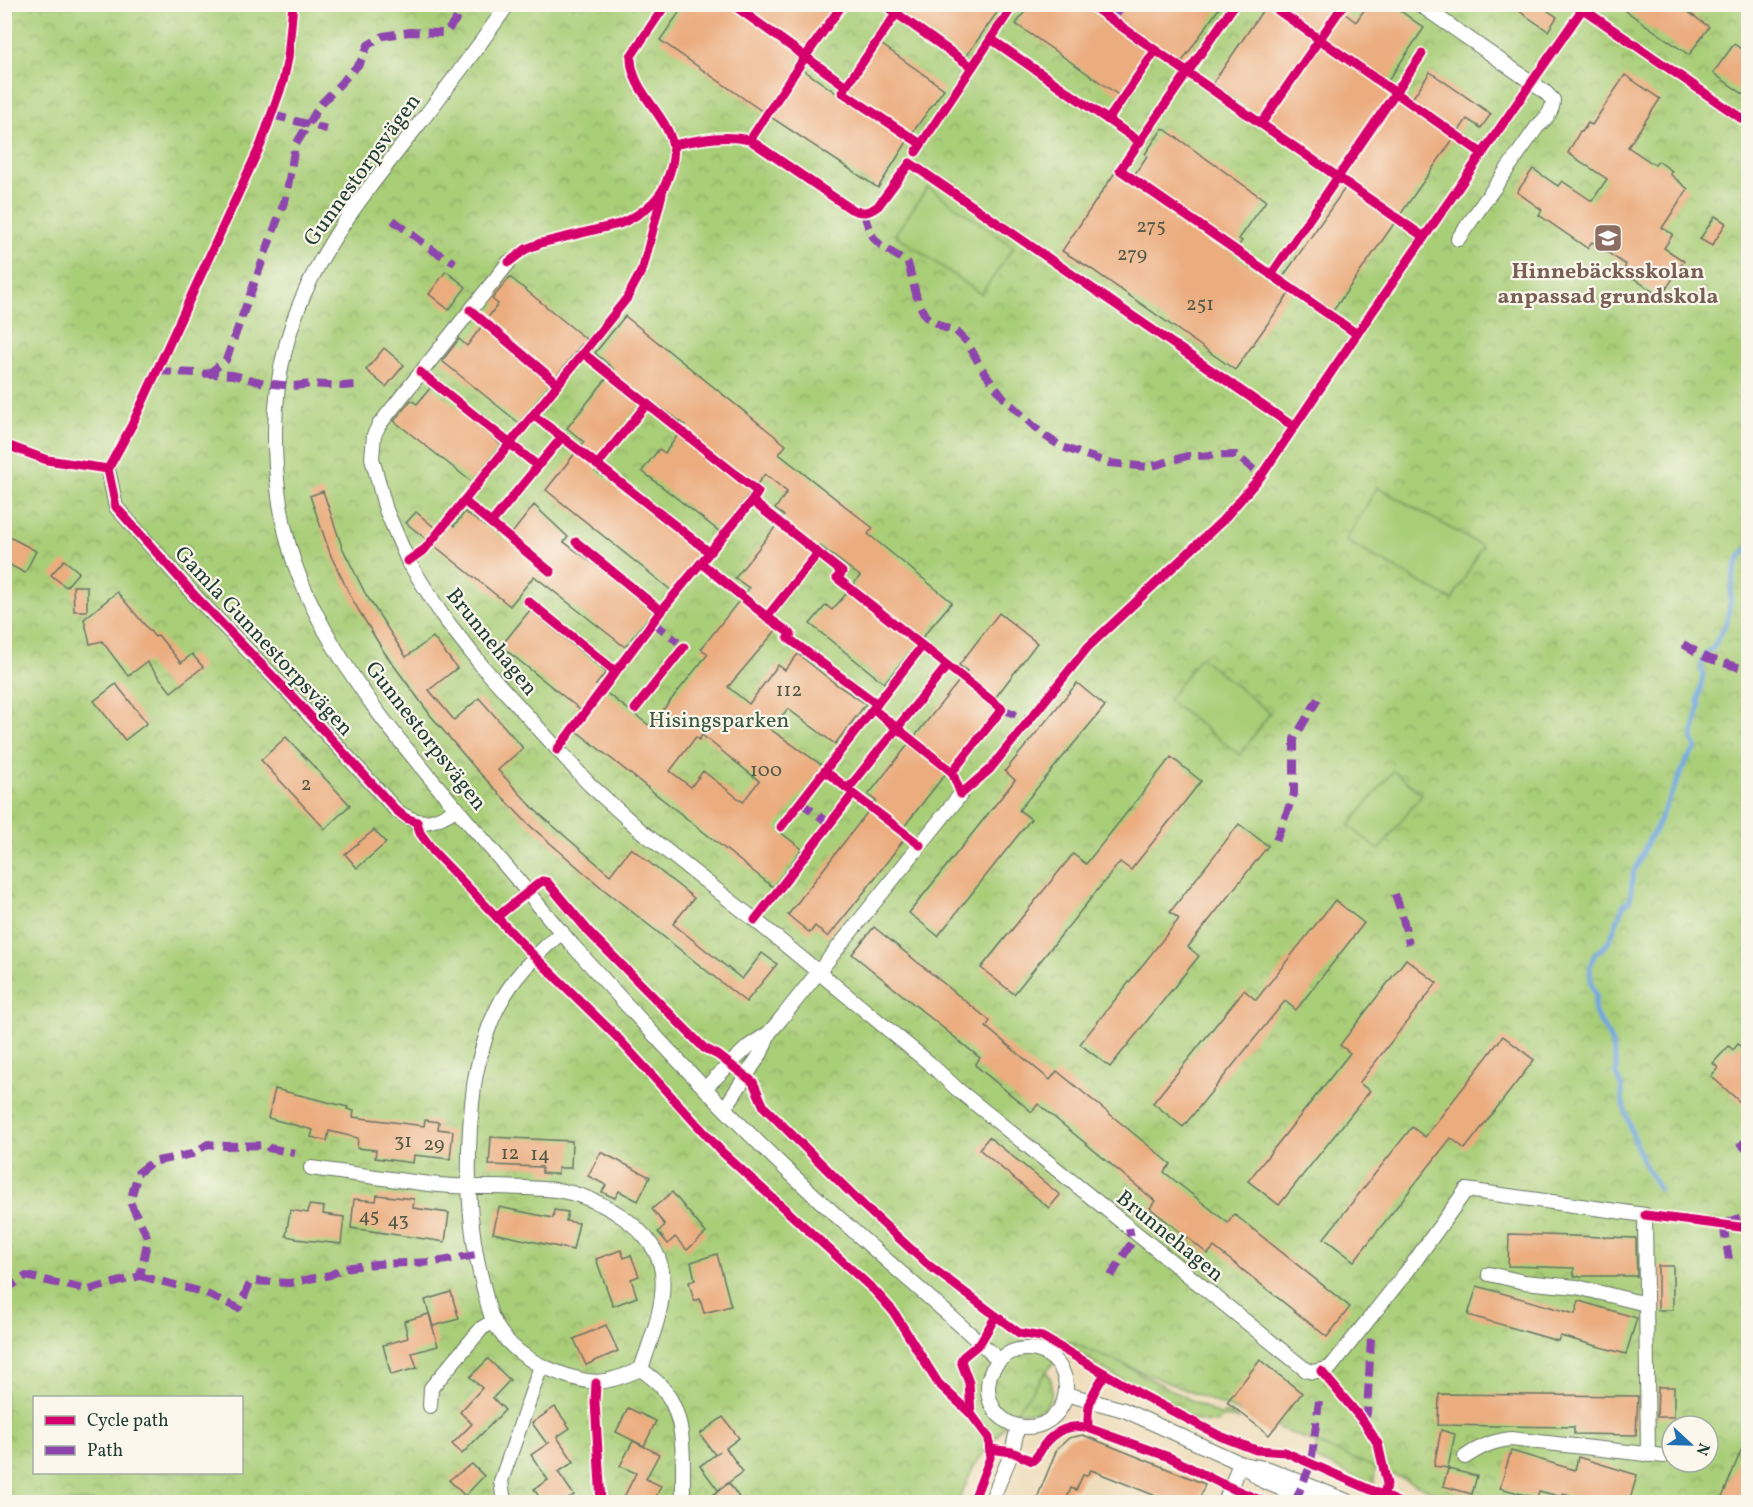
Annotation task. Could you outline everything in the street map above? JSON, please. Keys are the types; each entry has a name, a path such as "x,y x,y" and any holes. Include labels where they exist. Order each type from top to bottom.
{"street":[{"name":"Gunnestorpsvägen","path":"508,4 331,241 313,270 298,308 286,346 278,385 277,476 282,517 300,578 343,662 393,731 562,932 765,1149 999,1360"},
{"path":"1419,4 1544,91 1553,100 1550,113 1537,127 1458,239"},
{"name":"Brunnehagen","path":"509,262 378,425 374,435 372,458 386,510 408,561 441,615 545,738 589,784 640,830 755,920 929,1063 957,1089 1306,1370 1313,1372 1330,1368 1412,1265 1467,1190 1645,1215 1646,1304"},
{"name":"Gamla Gunnestorpsvägen","path":"108,469 116,507 195,597 292,696 396,810 406,818 428,823 446,816 457,808"},
{"path":"725,1108 761,1053 769,1034 961,794"},
{"path":"311,1168 414,1182 470,1187 556,1190 573,1194 622,1216 640,1231 652,1248 662,1273 659,1314 641,1369 616,1380 596,1383 570,1377 541,1366 508,1342 494,1321 477,1263 470,1213 470,1187 474,1084 488,1031 508,987 534,956 562,932"},
{"path":"706,1087 749,1046 769,1034"},
{"path":"1490,1274 1524,1282 1577,1287 1646,1304 1648,1455"},
{"path":"430,1406 431,1388 482,1328 494,1321"},
{"path":"1032,1348 1049,1354 1055,1360 1064,1374 1066,1394 1062,1407 1050,1420 1035,1426 1018,1426 1002,1419 996,1413 989,1397 988,1380 999,1360 1008,1353 1032,1348"},
{"path":"504,1503 501,1481 541,1366"},
{"path":"641,1369 660,1384 672,1402 681,1427 683,1503"},
{"path":"1066,1394 1124,1410 1240,1463 1269,1469 1349,1503"},
{"path":"991,1503 1012,1452 1018,1426"},
{"path":"1465,1457 1494,1440 1511,1439 1660,1456"},
{"path":"1225,1503 1240,1463"},
{"path":"1240,1463 1263,1481 1313,1503"}],"green space":[{"name":"Hisingsparken","path":"5,5 1748,5 1748,1502 1459,1502 1069,1342 974,1466 958,1502 5,1502"},
{"path":"928,187 1014,247 981,294 895,234"},
{"path":"1377,487 1482,546 1452,600 1346,541"},
{"path":"1200,657 1270,713 1240,755 1168,700"},
{"path":"1393,771 1422,794 1379,850 1349,826"},
{"path":"1064,1329 1122,1364 1219,1415 1231,1413 1240,1421 1228,1418 1216,1423 1196,1421 1105,1370 1059,1341"},
{"path":"1046,1371 1052,1388 1048,1403 1034,1411 1016,1410"},
{"path":"1317,1429 1375,1467 1374,1485 1315,1459"}],"building":[{"path":"685,4 839,4 824,26 822,24 795,64 842,97 878,42 944,89 915,129 878,188 660,40"},
{"path":"908,4 988,4 998,11 965,58 901,14"},
{"path":"1030,4 1081,4 1100,17 1109,4 1222,4 1181,63 1154,44 1120,96 1016,24"},
{"path":"1267,4 1332,4 1356,22 1368,4 1391,4 1424,28 1383,88 1408,105 1430,72 1491,114 1481,128 1467,119 1333,311 1295,285 1235,370 1090,268 1062,251 1116,171 1130,181 1163,128 1266,201 1239,239 1242,241 1232,254 1278,284 1350,181 1213,83"},
{"path":"1509,4 1538,4 1557,17 1548,31"},
{"path":"1616,4 1677,4 1709,27 1689,55"},
{"path":"1734,44 1749,54 1749,98 1713,73"},
{"path":"1625,75 1660,99 1628,147 1655,165 1658,161 1672,171 1670,174 1688,189 1662,228 1673,234 1664,248 1684,261 1661,297 1623,271 1626,265 1592,242 1587,248 1539,215 1542,210 1517,192 1533,169 1558,186 1562,181 1592,201 1607,179 1568,153 1580,131 1582,132 1588,123 1592,125"},
{"path":"1715,216 1726,223 1712,246 1700,239"},
{"path":"446,271 466,287 449,310 429,294"},
{"path":"510,277 586,339 519,423 442,361 459,339 467,346 498,304 492,299"},
{"path":"625,316 786,445 779,454 873,528 868,534 952,602 884,683 810,624 826,605 832,610 860,576 820,546 762,616 777,629 728,687 749,704 778,665 785,670 798,654 837,685 866,704 835,744 788,709 770,729 823,766 775,828 802,849 773,887 575,730 587,715 501,646 530,610 606,672 596,685 650,726 708,654 701,649 749,588 735,578 784,516 775,509 787,492 765,474 720,532 642,471 659,449 665,453 685,425 646,397 592,464 598,468 595,471 636,500 702,553 672,591 546,490 584,442 567,428 614,369 595,353","holes":["702,735 759,781 743,802 703,771 691,787 670,771 696,737 699,740"]},
{"path":"384,348 404,365 386,387 366,370"},
{"path":"431,387 501,445 472,482 394,421 411,400 417,404"},
{"path":"323,491 342,547 365,593 406,657 433,637 457,668 429,690 454,720 479,698 523,748 498,770 536,811 610,875 631,848 694,898 673,924 742,979 762,953 777,964 746,1002 602,888 528,824 475,768 431,716 384,652 353,601 331,556 310,496"},
{"path":"534,505 568,537 564,542 609,575 653,612 625,647 534,576 510,606 406,523 416,512 441,533 449,523 454,526 465,512 506,541"},
{"path":"4,534 36,551 25,573 4,562"},
{"path":"64,560 79,572 66,587 51,575"},
{"path":"73,586 87,586 87,611 74,611"},
{"path":"117,592 155,637 158,635 181,663 192,654 203,667 171,692 147,662 128,676 102,641 90,644 84,619"},
{"path":"999,613 1037,643 989,706 995,711 899,833 905,838 865,891 828,937 815,926 810,933 788,915 876,801 868,795 967,671 959,665"},
{"path":"1077,683 1105,706 1019,810 1031,819 938,936 909,913 1015,780 1005,771"},
{"path":"116,684 147,723 125,740 94,701"},
{"path":"286,737 350,805 325,829 261,760"},
{"path":"1171,757 1201,781 1131,870 1120,862 1014,994 981,968 1073,854 1086,864"},
{"path":"1239,824 1268,846 1188,947 1199,956 1110,1067 1080,1044 1179,919 1170,912"},
{"path":"374,830 386,843 357,868 345,854"},
{"path":"1335,900 1364,923 1296,1010 1285,1001 1183,1127 1153,1103 1244,990 1256,1000"},
{"path":"874,927 990,1021 986,1027 1050,1080 1057,1071 1171,1164 1164,1172 1228,1223 1234,1214 1350,1307 1327,1337 1214,1247 1208,1254 1150,1208 1155,1201 1038,1104 1032,1112 975,1065 980,1058 852,954"},
{"path":"1406,959 1437,983 1359,1083 1370,1091 1279,1205 1248,1181 1350,1053 1340,1045"},
{"path":"1503,1036 1534,1060 1465,1149 1451,1138 1354,1261 1324,1238 1412,1127 1425,1137"},
{"path":"1738,1044 1749,1054 1749,1110 1711,1076 1718,1068 1713,1063 1729,1046 1733,1050"},
{"path":"275,1089 348,1107 347,1109 354,1111 353,1117 424,1126 425,1120 439,1122 438,1129 453,1131 450,1159 414,1155 413,1163 375,1158 376,1150 357,1148 358,1138 329,1131 327,1141 311,1137 313,1130 268,1118"},
{"path":"491,1137 572,1141 571,1168 558,1168 558,1174 550,1174 542,1173 542,1167 489,1165"},
{"path":"989,1137 1060,1195 1049,1208 979,1149"},
{"path":"601,1152 650,1177 638,1201 619,1191 615,1198 602,1192 606,1185 588,1176"},
{"path":"672,1192 706,1233 687,1250 675,1237 668,1244 658,1232 665,1225 652,1209"},
{"path":"377,1195 414,1199 413,1208 449,1213 445,1242 351,1228 354,1199 376,1201"},
{"path":"309,1205 324,1207 323,1214 344,1217 341,1244 286,1236 290,1210 308,1213"},
{"path":"499,1207 553,1218 554,1210 568,1212 566,1221 579,1223 573,1250 493,1233"},
{"path":"1509,1234 1636,1238 1637,1276 1574,1276 1574,1268 1508,1266"},
{"path":"621,1250 624,1258 631,1255 639,1276 631,1279 637,1297 613,1306 596,1259"},
{"path":"717,1254 731,1306 704,1313 700,1299 694,1301 689,1282 695,1280 691,1262"},
{"path":"1658,1266 1673,1266 1673,1310 1658,1310"},
{"path":"1477,1286 1575,1314 1579,1301 1637,1318 1626,1354 1560,1336 1558,1341 1468,1315"},
{"path":"451,1292 459,1319 433,1326 425,1300"},
{"path":"429,1314 438,1346 412,1353 417,1368 391,1375 383,1345 408,1338 404,1321"},
{"path":"606,1325 618,1351 586,1365 574,1339"},
{"path":"488,1359 510,1380 493,1398 505,1410 462,1454 452,1444 472,1424 460,1412 482,1388 470,1377"},
{"path":"1260,1360 1302,1393 1269,1435 1227,1402"},
{"path":"1658,1387 1674,1387 1674,1414 1660,1414 1660,1417 1657,1417"},
{"path":"1439,1394 1638,1396 1636,1435 1574,1434 1574,1427 1438,1425"},
{"path":"555,1407 570,1428 557,1437 574,1462 558,1472 574,1495 563,1503 543,1503 534,1489 548,1480 531,1455 550,1442 547,1444 532,1423"},
{"path":"628,1408 656,1421 644,1446 616,1432"},
{"path":"723,1417 739,1438 726,1448 743,1472 718,1490 700,1466 715,1455 700,1434"},
{"path":"1441,1430 1455,1434 1448,1468 1434,1466"},
{"path":"1748,1433 1749,1503 1720,1503"},
{"path":"1083,1435 1205,1484 1198,1503 1160,1503 1161,1498 1091,1470 1086,1476 1083,1475 1076,1490 1071,1488 1065,1503 1035,1503 1057,1449 1069,1438"},
{"path":"633,1441 659,1454 646,1479 661,1486 653,1503 634,1503 624,1497 636,1473 620,1466"},
{"path":"1511,1451 1575,1470 1578,1457 1637,1475 1629,1503 1596,1503 1563,1493 1562,1497 1539,1491 1537,1498 1500,1488"},
{"path":"472,1464 484,1476 465,1496 449,1480"},
{"path":"1448,1469 1477,1476 1472,1494 1443,1486"},
{"path":"729,1483 743,1503 702,1503"}],"waterway":[{"path":"1659,1189 1643,1162 1633,1136 1622,1099 1622,1088 1616,1074 1611,1041 1594,1009 1596,996 1591,983 1590,967 1594,955 1609,942 1623,906 1630,900 1633,874 1688,758 1696,748 1692,739 1700,705 1698,701 1703,675 1701,664 1707,652 1714,646 1727,620 1735,571 1742,554 1748,549"}],"marked path":[{"path":"207,375 226,360 286,197 295,146 320,105 360,63 368,45 383,36 410,32 446,33 457,18 459,4"},
{"path":"1112,21 1123,4"},
{"path":"272,115 327,129"},
{"path":"864,213 871,233 879,244 908,263 918,302 926,317 945,328 955,330 967,342 982,369 1004,398 1042,434 1062,447 1109,463 1149,467 1187,456 1236,455 1261,476"},
{"path":"393,220 434,251 455,263"},
{"path":"157,371 233,375 264,383 294,386 355,385 359,380"},
{"path":"653,622 678,642"},
{"path":"1683,644 1707,658 1748,670"},
{"path":"1276,840 1294,794 1294,739 1318,699"},
{"path":"1002,709 1029,720"},
{"path":"800,802 830,824"},
{"path":"1395,894 1409,944"},
{"path":"1739,1142 1748,1151"},
{"path":"4,1291 26,1276 88,1290 140,1276 148,1238 130,1202 138,1173 152,1162 192,1154 208,1144 266,1145 269,1148 295,1153"},
{"path":"1726,1223 1748,1215"},
{"path":"1723,1224 1729,1259"},
{"path":"1111,1276 1132,1242 1129,1228"},
{"path":"140,1276 202,1292 238,1308 252,1281 290,1283 330,1275 344,1268 375,1264 435,1262 476,1255"},
{"path":"1364,1422 1367,1413 1371,1338 1369,1335"},
{"path":"1295,1502 1311,1464 1319,1401"}],"cycle path":[{"path":"108,469 132,425 261,144 283,82 288,58 293,4"},
{"path":"509,262 526,249 541,243 626,221 647,208 663,190 672,165 673,147 664,124 636,81 631,56 666,4"},
{"path":"732,4 846,86"},
{"path":"750,140 843,4"},
{"path":"883,4 972,67"},
{"path":"903,4 842,92 921,144"},
{"path":"916,152 1014,4"},
{"path":"1089,4 1424,237"},
{"path":"1235,4 1120,170 1357,334"},
{"path":"1269,4 1483,154"},
{"path":"1261,124 1344,4"},
{"path":"873,709 952,772 961,794 990,769 1088,647 1222,521 1261,476 1586,4"},
{"path":"1583,9 1748,123"},
{"path":"991,39 1140,142"},
{"path":"1108,120 1155,51"},
{"path":"1271,275 1422,54"},
{"path":"673,145 721,138 750,140 851,209 859,212 872,210 878,206 910,163 1294,427"},
{"path":"662,194 643,268 627,298 583,353 758,492 752,501 842,572 837,578 1002,709 952,772"},
{"path":"470,310 558,384"},
{"path":"408,561 425,549 583,353"},
{"path":"420,372 538,466"},
{"path":"597,465 647,404"},
{"path":"491,523 562,437 533,415"},
{"path":"562,437 709,552"},
{"path":"4,444 47,460 108,469"},
{"path":"108,469 116,507 196,597 292,696 396,810 406,818 417,822 420,833 434,852 534,956 616,1036 722,1152 875,1291 893,1311 938,1383 971,1414 989,1438 990,1458 973,1502"},
{"path":"464,501 551,572"},
{"path":"557,750 661,611 752,501"},
{"path":"576,542 661,611"},
{"path":"791,634 767,617 818,553"},
{"path":"701,563 767,617"},
{"path":"528,601 615,671"},
{"path":"788,638 877,704"},
{"path":"781,827 922,646"},
{"path":"635,709 684,647"},
{"path":"825,771 848,789 947,666"},
{"path":"755,920 853,794 920,845"},
{"path":"498,916 542,881 547,882 590,933 704,1048 718,1055 753,1082 764,1107 864,1206 927,1264 996,1316"},
{"path":"1645,1215 1748,1228"},
{"path":"971,1414 969,1383 961,1361 980,1343 996,1316 1019,1333 1042,1337 1140,1394 1220,1436 1256,1450 1285,1452 1398,1502"},
{"path":"1321,1371 1364,1422 1378,1444 1387,1484 1383,1496"},
{"path":"1105,1374 1091,1399 1088,1428 1169,1457 1264,1502"},
{"path":"596,1383 601,1502"},
{"path":"990,1449 1012,1452 1032,1461 1048,1440 1058,1432 1070,1427 1088,1428"}],"place":[{"name":"Hinnebäcksskolan anpassad grundskola","path":"1608,238"}]}
